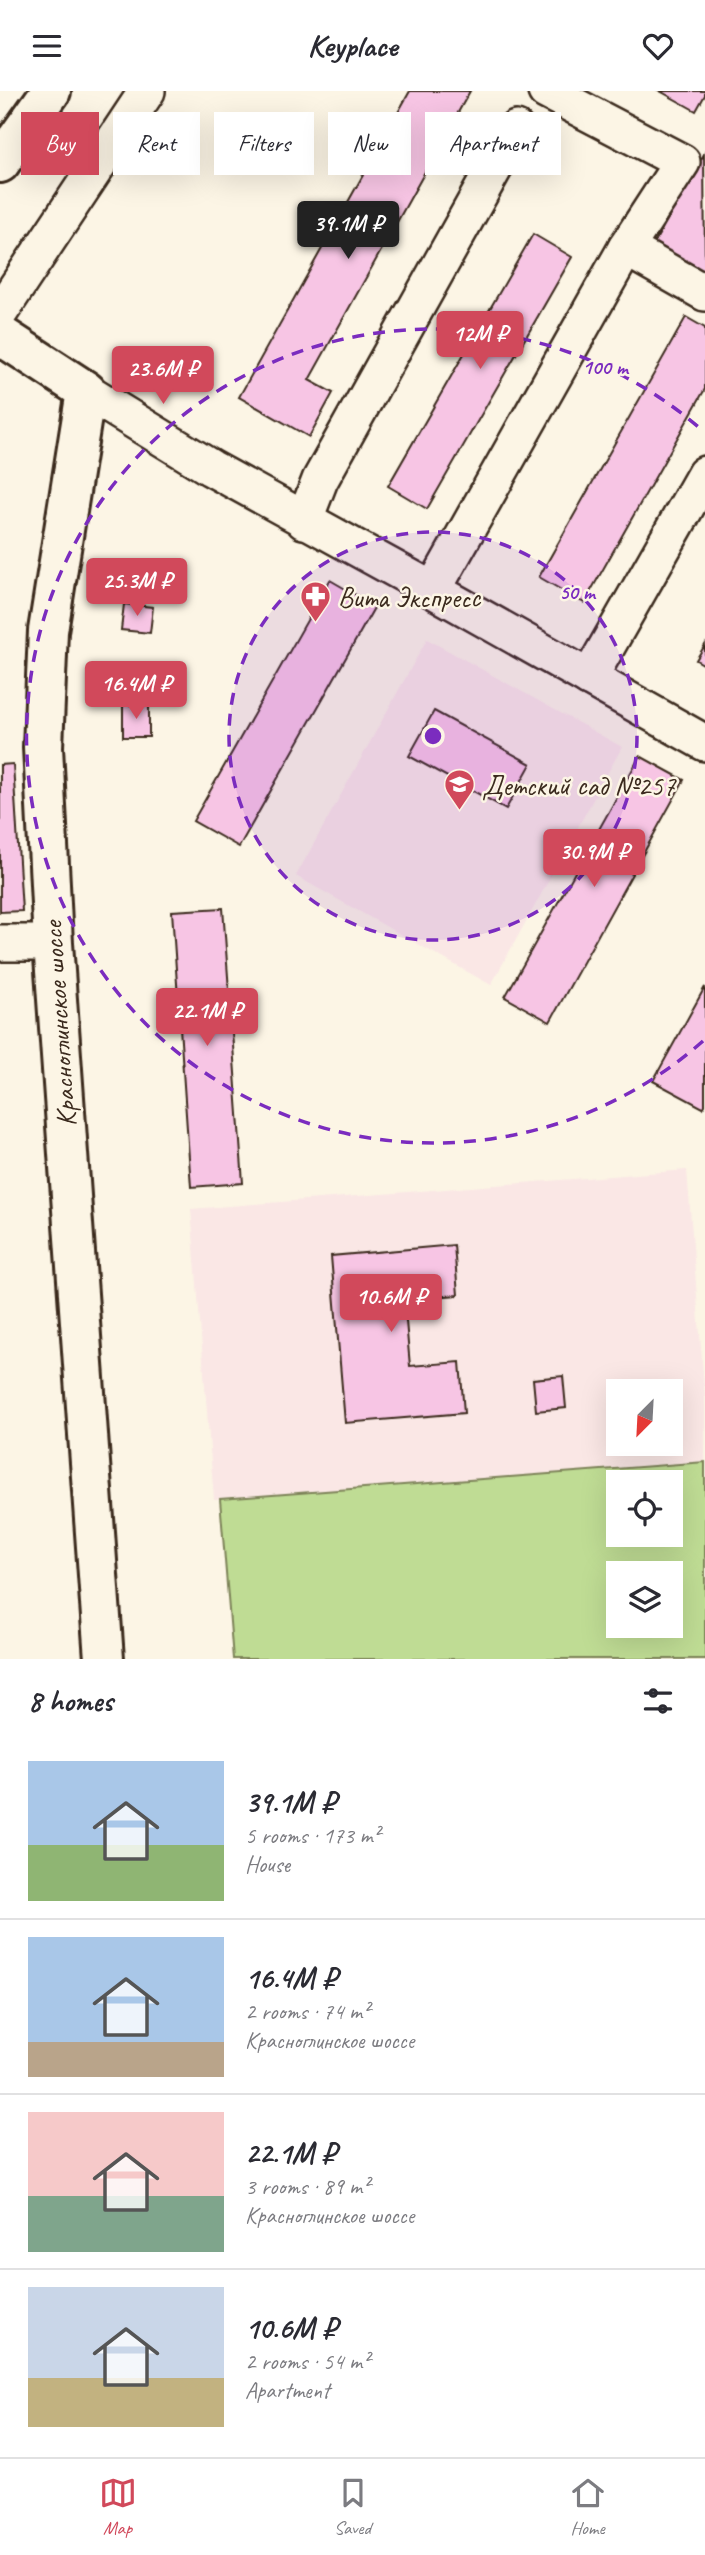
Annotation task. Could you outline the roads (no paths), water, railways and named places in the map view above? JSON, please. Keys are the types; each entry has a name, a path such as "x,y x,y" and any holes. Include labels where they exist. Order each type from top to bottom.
{"main road":[{"path":"0,163 51,91"},
{"path":"0,335 86,391"},
{"name":"Красноглинское шоссе","path":"86,391 48,631 43,747 53,943 104,1659"}],"street":[{"path":"0,312 147,91"},
{"path":"433,590 626,248 682,162 547,91"},
{"path":"304,521 320,480 490,175"},
{"path":"626,248 705,293"},
{"path":"86,391 211,468 304,521 433,590 705,743"},
{"path":"589,678 705,474"},
{"path":"0,943 53,943"}],"place":[{"name":"Вита Экспресс","path":"315,624"},
{"name":"Детский сад №257","path":"459,812"}]}
